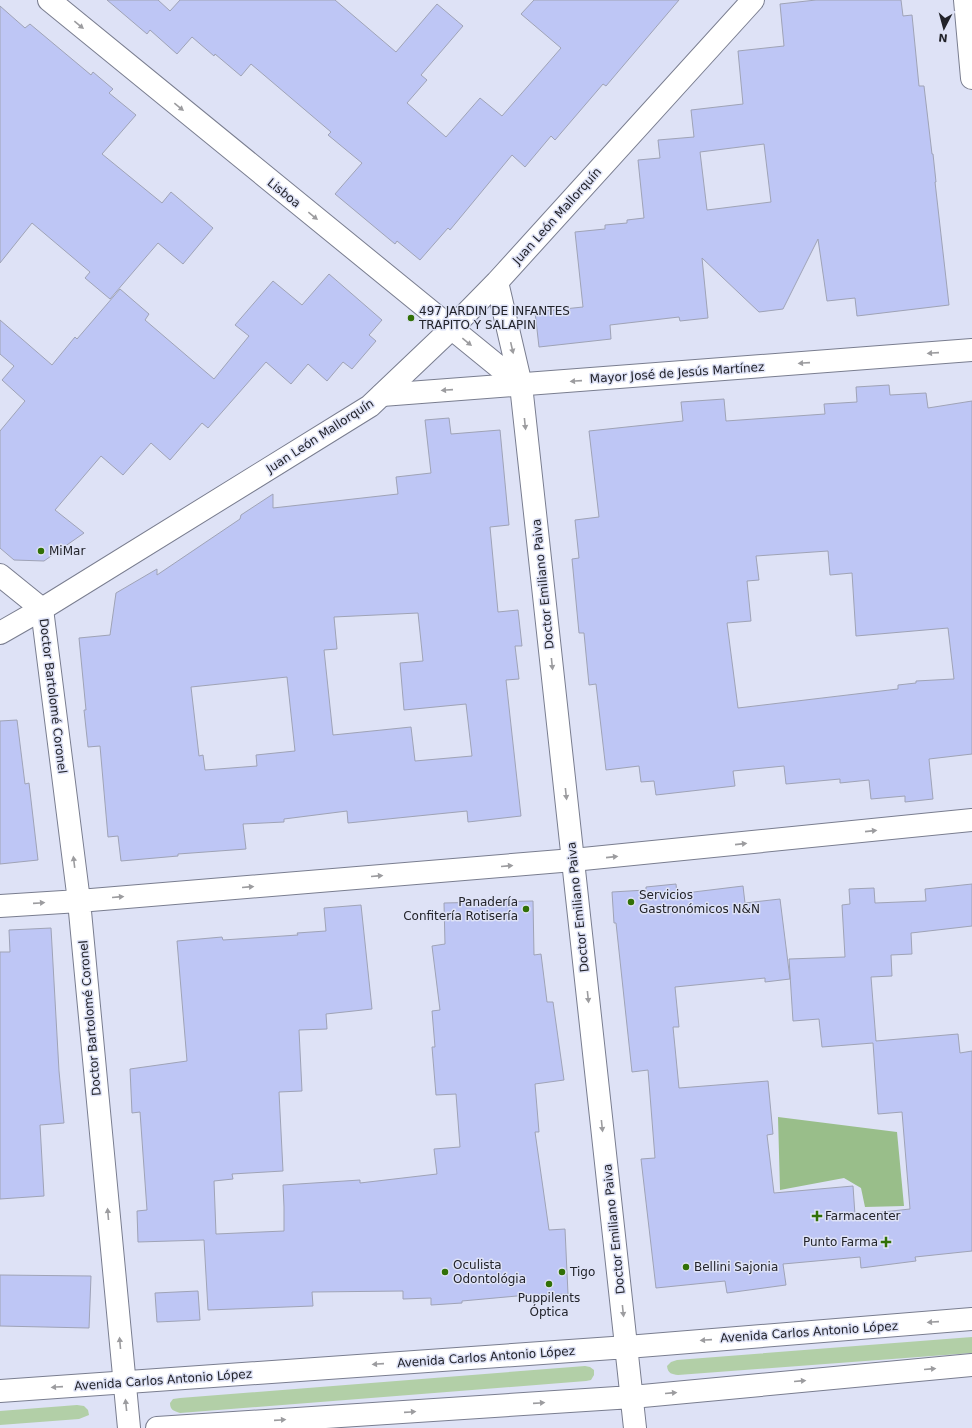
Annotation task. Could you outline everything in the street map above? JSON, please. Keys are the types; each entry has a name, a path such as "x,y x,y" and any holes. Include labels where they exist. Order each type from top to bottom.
{"street":[{"name":"Lisboa","path":"49,0 521,385"},
{"name":"Juan León Mallorquín","path":"0,633 42,609 370,406 451,329 497,282 753,0"},
{"path":"965,0 972,78"},
{"name":"Doctor Emiliano Paiva","path":"497,282 521,385 635,1428"},
{"name":"Mayor José de Jesús Martínez","path":"382,395 972,350"},
{"path":"0,575 42,609"},
{"name":"Doctor Bartolomé Coronel","path":"42,609 79,901 129,1428"},
{"path":"0,906 79,901 573,860 972,820"},
{"name":"Avenida Carlos Antonio López","path":"0,1391 627,1347 972,1319"},
{"path":"157,1428 632,1397 972,1365"}],"green space":[{"path":"778,1117 897,1132 904,1206 865,1207 861,1188 844,1178 780,1190"},
{"path":"972,1337 972,1353 678,1375 669,1372 667,1366 671,1362 677,1360"},
{"path":"585,1366 594,1370 594,1375 591,1380 180,1413 173,1410 170,1405 173,1399 180,1398"},
{"path":"77,1405 84,1406 88,1410 89,1415 79,1419 0,1425 0,1411"}],"building":[{"path":"107,0 158,0 170,11 180,0 335,0 396,52 437,4 463,26 421,75 427,80 407,103 446,137 480,98 502,116 561,48 521,14 534,0 679,0 606,86 603,84 555,140 551,136 525,167 512,155 450,230 448,228 420,260 397,241 395,244 335,194 362,163 328,135 331,132 251,64 241,76 192,37 177,54 150,30 147,34"},
{"path":"816,0 901,0 903,16 912,15 919,86 924,86 933,154 949,305 857,316 855,298 827,301 818,239 783,309 759,312 702,258 708,318 680,321 679,317 610,325 611,339 539,347 535,312 583,307 575,232 605,229 605,225 627,223 627,220 644,218 638,160 660,158 658,140 694,137 691,110 743,104 738,51 784,46 780,4","holes":["764,144 771,202 707,210 700,152"]},
{"path":"0,6 25,28 30,24 91,75 93,72 113,89 109,93 136,115 102,154 162,203 171,192 213,228 183,264 158,243 110,299 85,278 90,272 32,223 0,263"},
{"path":"329,274 382,320 369,335 376,341 352,369 343,362 327,381 308,364 291,384 266,362 208,428 202,423 170,460 151,443 123,475 101,456 55,510 84,533 44,561 14,560 0,548 0,431 25,401 2,380 14,366 0,354 0,320 52,365 75,337 77,339 120,289 149,314 145,320 214,379 249,336 235,325 273,281 302,305"},
{"path":"889,385 890,395 926,393 928,408 972,401 972,754 929,759 933,799 905,802 905,796 871,799 869,780 840,783 840,779 786,784 784,766 733,771 735,786 656,795 654,781 641,782 639,766 606,770 596,684 589,685 584,633 579,633 572,559 579,558 575,520 599,517 589,431 683,421 681,402 724,399 726,421 825,414 824,404 857,402 856,387","holes":["828,551 830,575 852,573 856,636 948,628 954,679 916,681 916,683 898,685 898,689 738,708 727,623 751,621 747,581 759,580 756,556"]},
{"path":"449,418 451,434 500,430 509,525 490,527 498,612 518,610 522,646 515,646 519,679 506,680 521,816 468,822 467,811 348,823 347,811 284,819 284,822 243,824 246,849 178,854 178,856 121,861 118,836 108,837 100,746 88,747 79,638 110,635 116,593 157,569 157,575 240,519 241,515 273,494 273,508 398,494 396,477 431,473 425,420","holes":["418,613 423,661 400,663 404,710 466,704 472,756 415,761 411,727 333,735 324,650 337,649 334,617","287,677 295,751 256,755 257,766 205,770 203,755 199,756 191,687"]},
{"path":"17,720 25,784 29,783 38,860 0,864 0,721"},
{"path":"676,884 677,894 743,886 745,903 780,899 790,979 765,982 765,978 675,987 679,1027 673,1027 679,1088 768,1081 773,1134 767,1135 774,1193 853,1186 855,1215 910,1209 902,1112 878,1114 873,1043 822,1047 819,1019 793,1021 789,959 845,957 842,905 850,904 849,889 874,888 875,903 926,901 925,889 972,884 972,926 911,933 912,954 891,955 892,976 871,977 876,1041 958,1034 960,1053 972,1051 972,1251 915,1257 916,1261 861,1268 860,1257 783,1264 786,1285 727,1293 725,1281 656,1288 641,1159 655,1158 648,1070 632,1072 616,923 614,923 612,892 646,890 646,887"},
{"path":"533,901 534,955 541,954 547,1002 553,1002 564,1080 535,1084 539,1132 535,1132 549,1230 565,1229 568,1294 517,1296 462,1301 462,1303 431,1305 431,1298 403,1299 403,1291 312,1292 313,1306 208,1310 204,1240 138,1242 137,1211 147,1210 140,1112 132,1113 130,1069 187,1061 177,941 222,937 223,940 298,935 297,933 326,931 324,908 361,905 372,1009 326,1014 327,1029 299,1030 302,1091 279,1092 283,1171 232,1174 233,1179 214,1181 216,1234 284,1231 283,1185 360,1180 360,1183 437,1174 434,1149 460,1147 456,1094 436,1095 432,1047 435,1047 432,1011 440,1010 432,946 445,944 444,903"},
{"path":"51,928 59,1071 64,1123 40,1125 44,1196 0,1199 0,952 10,952 9,930"},
{"path":"0,1275 91,1276 89,1328 0,1326"},
{"path":"198,1291 200,1320 157,1322 155,1293"}],"place":[{"name":"497 JARDIN DE INFANTES TRAPITO Y SALAPIN","path":"411,318"},
{"name":"MiMar","path":"41,551"},
{"name":"Servicios Gastronómicos N&N","path":"631,902"},
{"name":"Panadería Confitería Rotisería","path":"526,909"},
{"name":"Farmacenter","path":"817,1216"},
{"name":"Punto Farma","path":"886,1242"},
{"name":"Bellini Sajonia","path":"686,1267"},
{"name":"Oculista Odontológia","path":"445,1272"},
{"name":"Tigo","path":"562,1272"},
{"name":"Puppilents Óptica","path":"549,1284"}]}
